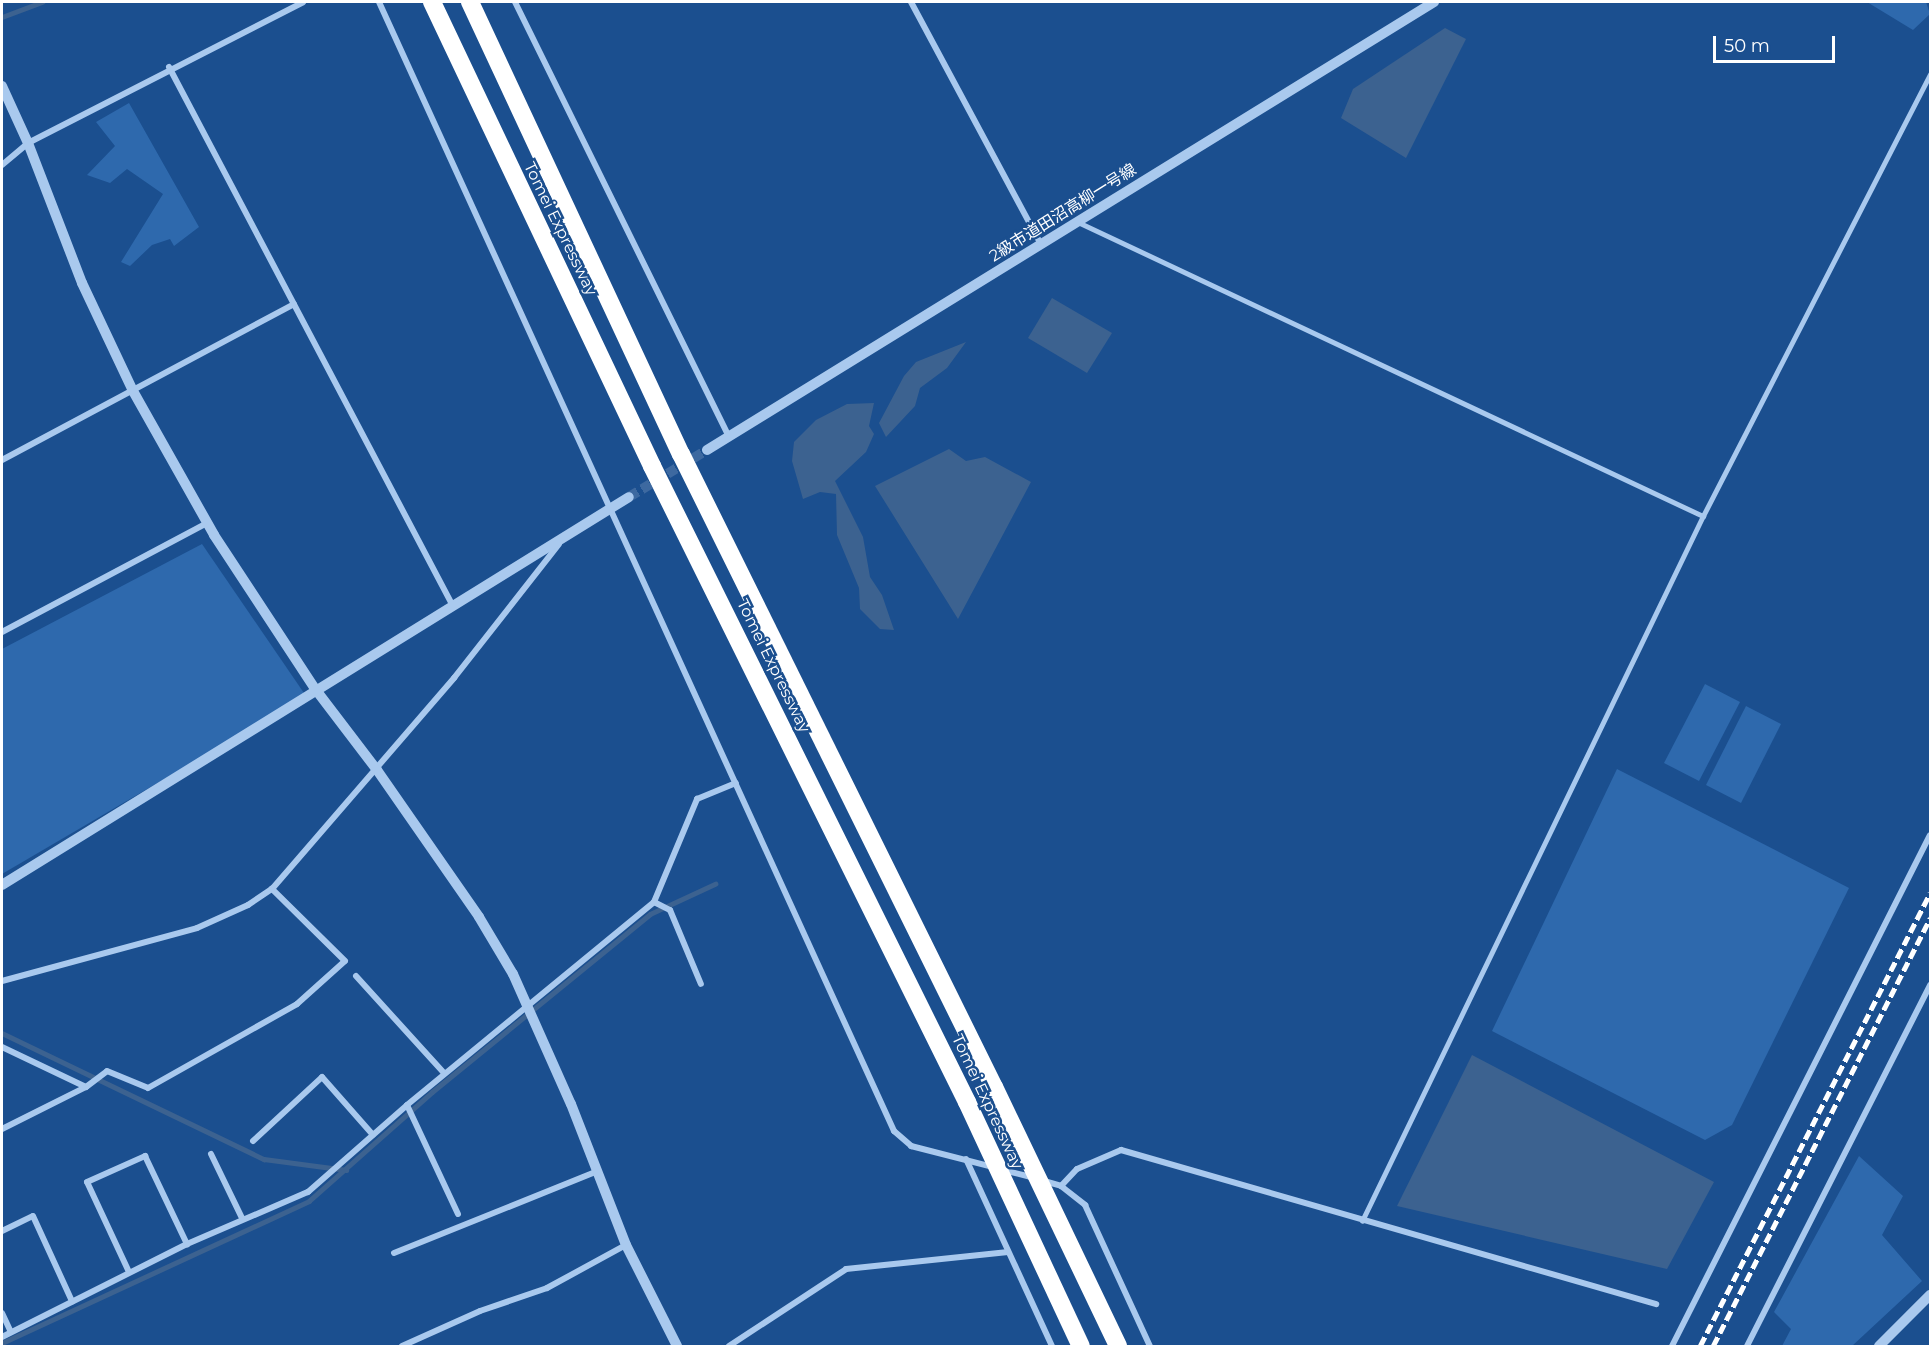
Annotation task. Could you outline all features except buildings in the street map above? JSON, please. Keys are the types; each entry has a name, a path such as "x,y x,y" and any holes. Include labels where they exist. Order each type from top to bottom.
{"highway":[{"name":"Tomei Expressway","path":"432,2 652,466 967,1102 1081,1347"},
{"name":"Tomei Expressway","path":"470,2 681,454 994,1087 1118,1347"}],"street":[{"path":"2,165 28,143 169,68 303,2"},
{"path":"379,2 572,431 611,509 894,1131 911,1146 1061,1186 1085,1205 1149,1347"},
{"path":"515,2 729,436"},
{"path":"911,2 1041,244"},
{"name":"2級市道田沼高柳一号線","path":"707,450 1434,2"},
{"path":"169,68 453,606"},
{"path":"2,86 28,143 82,283 133,391 207,523 316,690 377,770 479,916 527,1004 626,1245 677,1347"},
{"path":"2,460 294,304"},
{"path":"2,885 629,497"},
{"path":"2,632 207,523"},
{"path":"2,981 197,928 248,905 272,889 377,770 561,541"},
{"path":"2,1337 187,1244 242,1218 308,1192 444,1073 654,902 697,799 736,783"},
{"path":"1672,1347 1930,836"},
{"path":"2,1129 88,1085 107,1071 148,1088 297,1004 345,961 272,889"},
{"path":"654,902 670,910 701,984"},
{"path":"356,976 444,1073"},
{"path":"1747,1347 1930,985"},
{"path":"2,1047 88,1085"},
{"path":"253,1141 322,1077 373,1135"},
{"path":"407,1105 458,1214"},
{"path":"1061,1186 1077,1169 1121,1150 1656,1304"},
{"path":"211,1154 242,1218"},
{"path":"129,1272 87,1182 146,1156 187,1244"},
{"path":"966,1159 1052,1347"},
{"path":"394,1253 595,1172"},
{"path":"2,1231 33,1216 72,1301"},
{"path":"402,1347 480,1311 547,1288 626,1245"},
{"path":"729,1347 846,1269 1008,1252"},
{"path":"1879,1347 1930,1295"},
{"path":"2,1312 11,1332"}],"lane":[{"path":"1362,1221 1703,516 1930,75"},
{"path":"1077,222 1703,516"}],"shaded area":[{"path":"1867,2 1926,2 1930,14 1913,30"},
{"path":"1445,28 1466,39 1406,158 1341,118 1353,89"},
{"path":"129,103 199,227 174,246 170,239 152,245 130,266 121,262 163,194 127,169 110,183 87,175 115,146 96,122"},
{"path":"1052,298 1112,333 1087,373 1028,338"},
{"path":"966,342 947,368 920,388 915,406 886,437 879,423 904,376 916,362"},
{"path":"874,403 869,426 874,434 866,452 835,481 863,537 870,577 882,595 894,630 880,629 860,609 859,588 837,535 836,494 820,492 803,499 792,461 794,442 816,420 847,404"},
{"path":"949,449 966,461 985,457 1031,482 958,619 875,486"},
{"path":"202,544 306,696 2,874 2,649"},
{"path":"1705,684 1740,702 1699,781 1664,763"},
{"path":"1746,706 1781,724 1741,803 1706,785"},
{"path":"1617,769 1849,888 1732,1125 1705,1140 1492,1031"},
{"path":"1472,1055 1714,1182 1667,1269 1397,1206"},
{"path":"1859,1156 1903,1196 1882,1235 1922,1281 1852,1346 1782,1346 1791,1329 1774,1312"}],"waterway":[{"path":"2,17 42,2"},
{"path":"2,1343 309,1201 432,1092 650,914 715,884"},
{"path":"2,1033 264,1159 346,1170"}],"tunnel":[{"path":"629,497 707,450"}],"railway":[{"path":"1700,1346 1930,893"},
{"path":"1713,1346 1930,918"}]}
